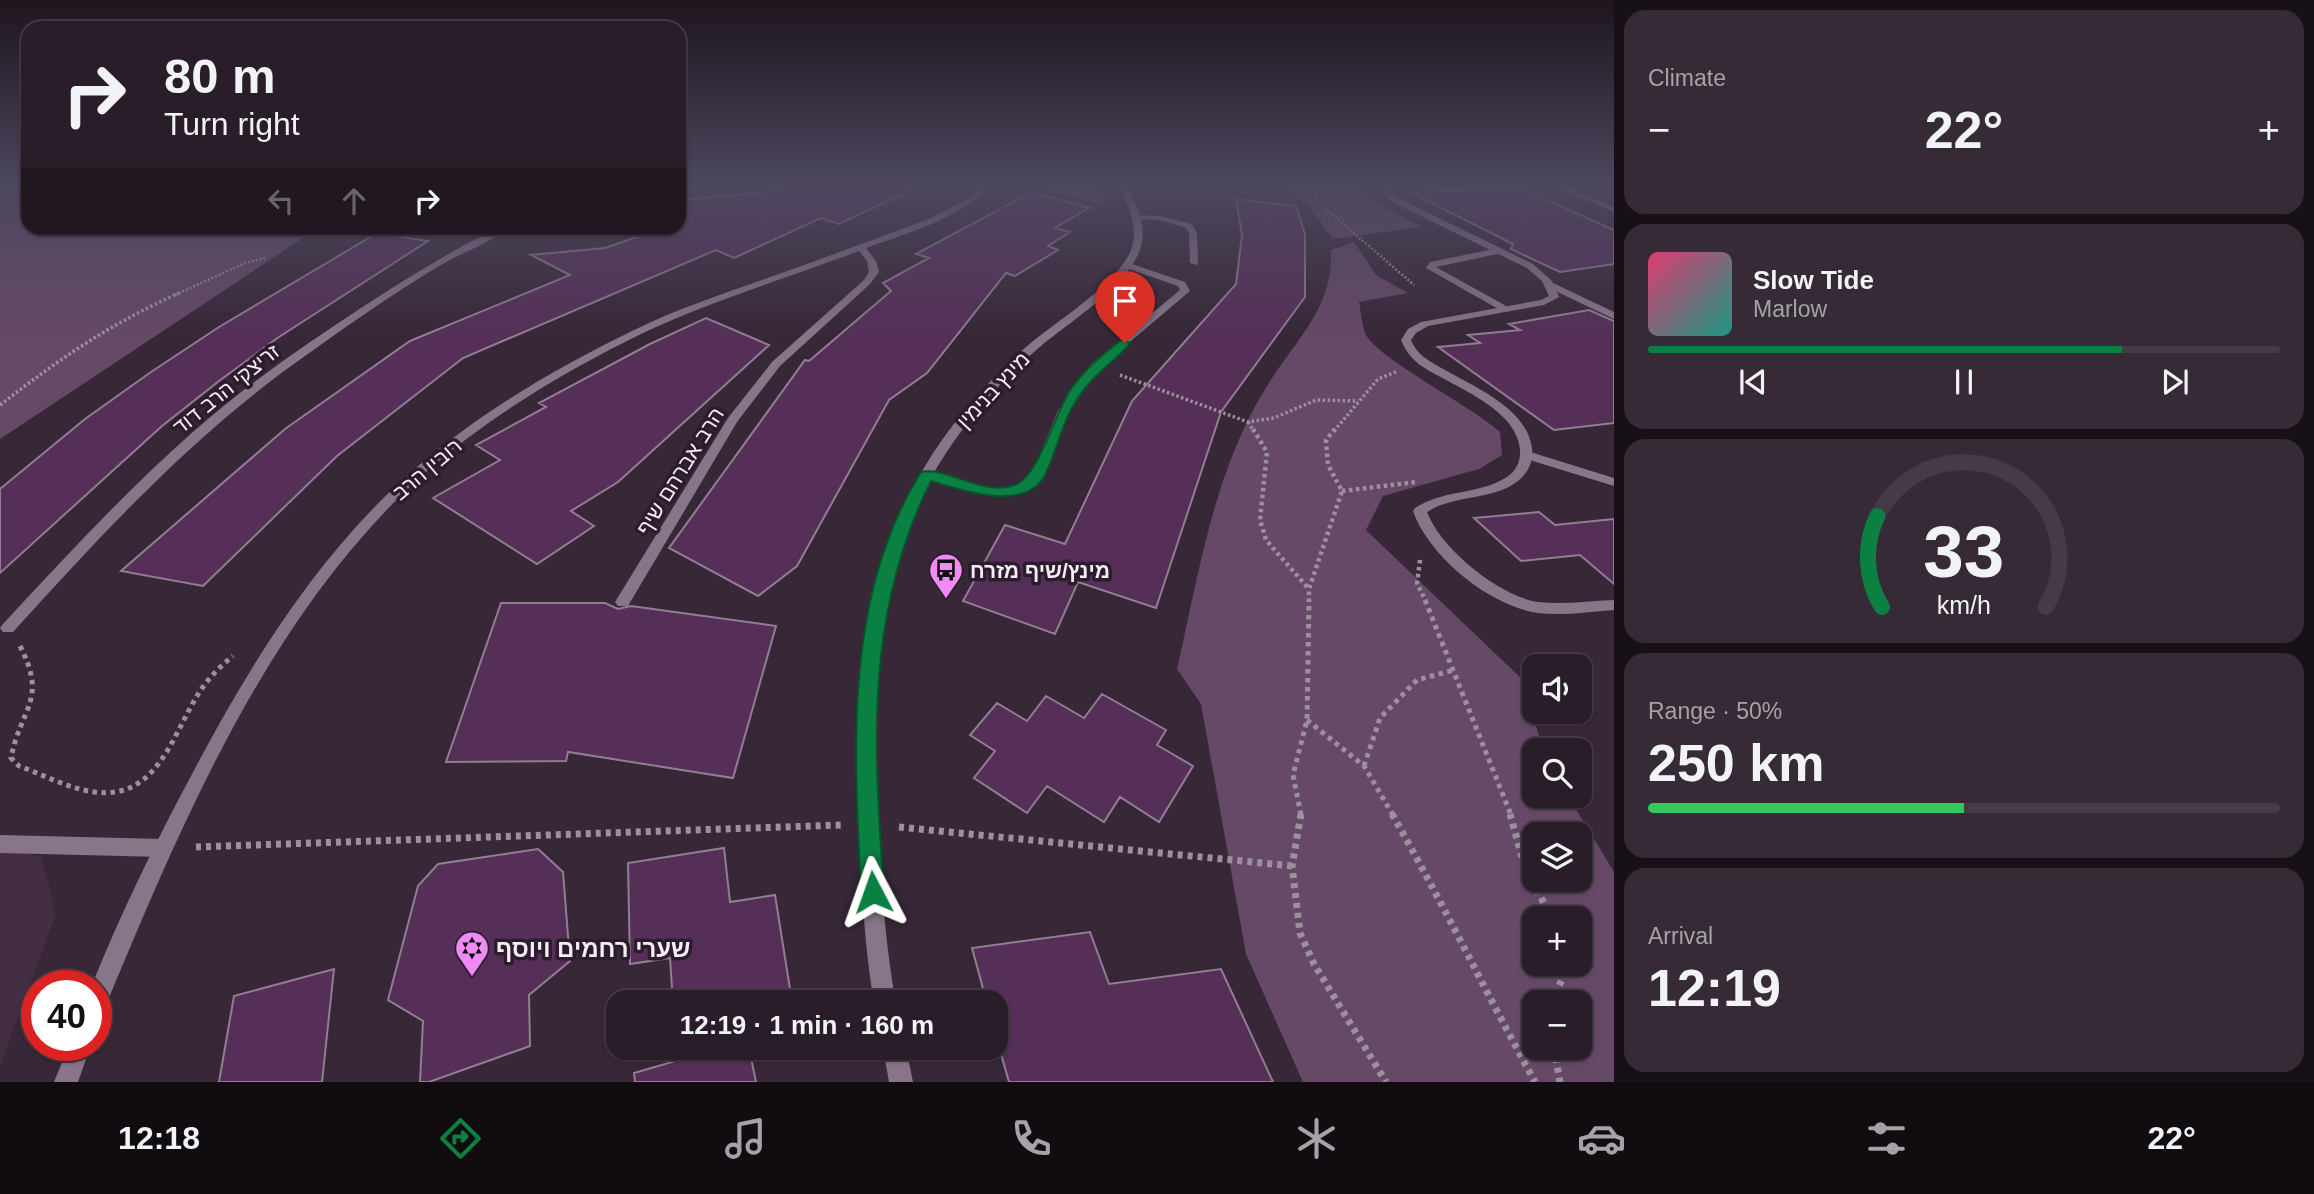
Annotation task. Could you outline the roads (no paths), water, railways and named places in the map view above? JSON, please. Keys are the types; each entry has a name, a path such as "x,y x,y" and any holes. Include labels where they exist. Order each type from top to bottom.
{"street":[{"name":"זריצקי הרב דוד","path":"4,631 115,513 180,450 243,397 321,338 438,262 490,235"},
{"name":"רובין הרב","path":"110,970 163,848 245,688 349,544 387,502 429,466 537,386 642,330 891,235"},
{"name":"מינץ בנימין","path":"882,990 878,967 865,768 867,683 874,630 888,564 905,517 926,475 970,409 1029,350 1126,265 1135,252 1138,235"},
{"path":"1193,235 1195,262"},
{"path":"1467,235 1530,266 1550,285 1614,316"},
{"name":"הרב אברהם שיף","path":"623,602 732,421 776,364 867,282 874,272 871,261 861,247"},
{"path":"1499,251 1433,264 1431,268 1504,309"},
{"path":"926,475 1002,493 1023,488 1037,477 1064,411 1096,366 1185,291 1182,284 1126,265"},
{"path":"1550,285 1553,297 1424,324 1412,331 1406,340 1411,351 1423,362 1511,418 1522,431 1527,455 1518,476 1500,486 1431,502 1420,511 1422,523 1434,541 1496,591 1526,605 1559,609 1614,605"},
{"path":"1527,455 1614,482"},
{"path":"0,844 163,848"},
{"path":"896,1060 901,1082"},
{"path":"66,1082 74,1061"}],"place":[{"name":"מינץ/שיף מזרח","path":"946,600"},
{"name":"שערי רחמים ויוסף","path":"472,978"}]}
